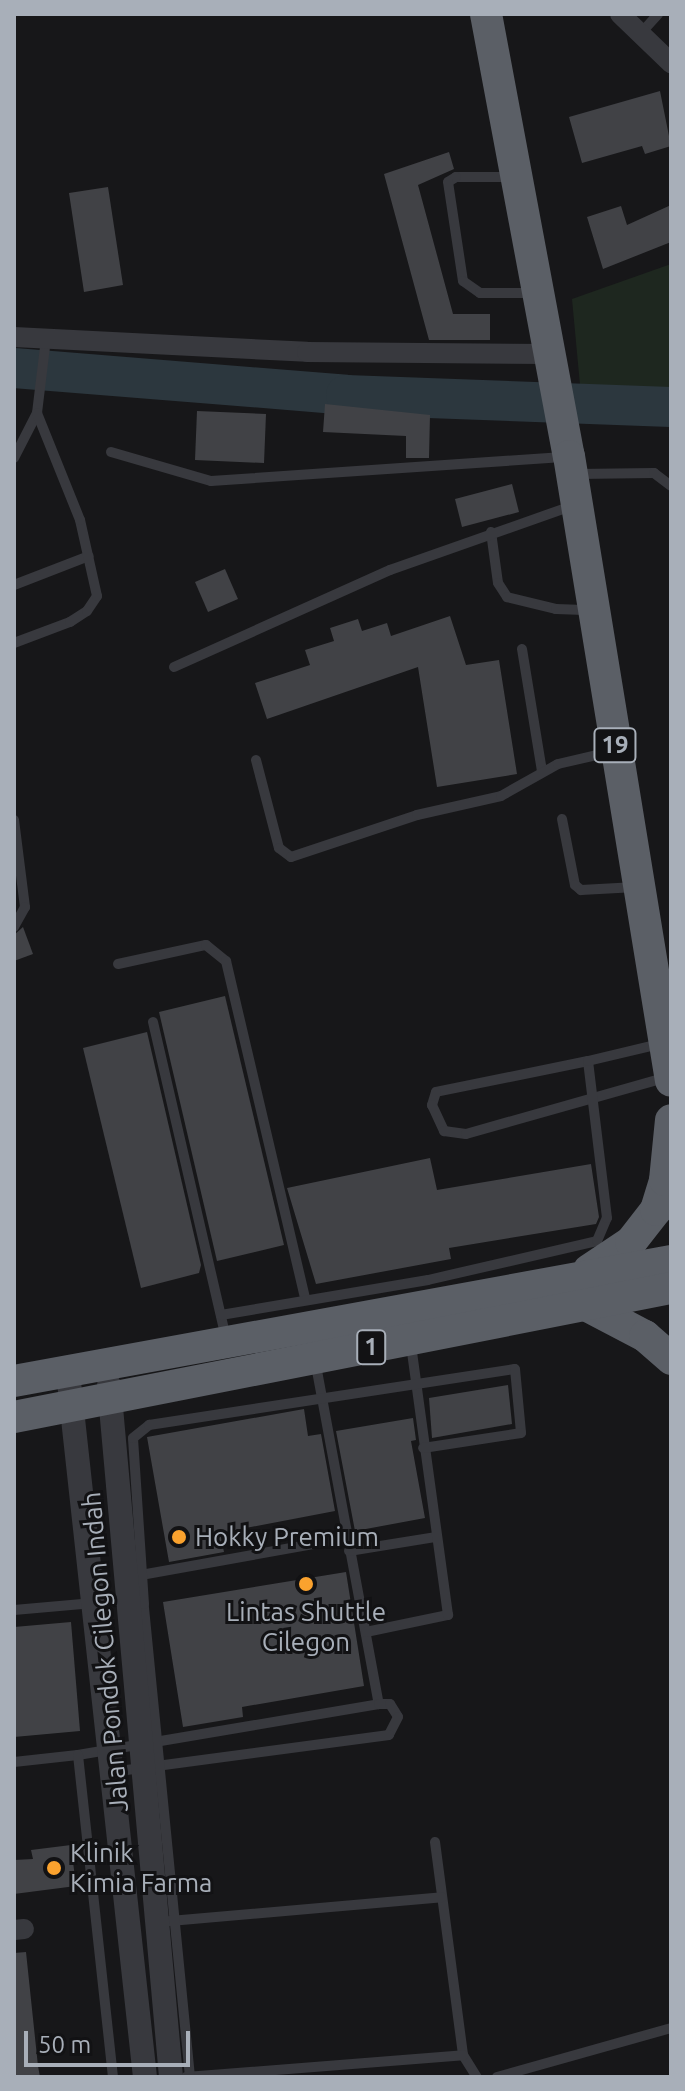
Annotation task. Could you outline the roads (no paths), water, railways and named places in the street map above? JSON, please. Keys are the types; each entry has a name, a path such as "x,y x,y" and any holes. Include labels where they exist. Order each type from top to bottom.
{"highway":[{"name":"19","path":"486,14 573,478 591,610 642,887 671,1079"},
{"path":"671,1120 665,1180 650,1219 631,1242 580,1291 645,1336 671,1359"},
{"name":"1","path":"14,1381 106,1366 224,1329 506,1306 580,1291 670,1265"},
{"name":"1","path":"14,1417 111,1401 410,1339 506,1306"}],"street":[{"path":"620,14 671,63"},
{"path":"14,337 45,349 550,359"},
{"name":"Jalan Pondok Cilegon Indah","path":"106,1366 130,1599 151,1756 165,1921 171,2077"},
{"name":"Jalan Pondok Cilegon Indah","path":"68,1373 145,2077"}],"lane":[{"path":"642,32 658,14"},
{"path":"518,177 456,177 446,189 463,281 471,290 539,292"},
{"path":"14,458 37,413 45,349"},
{"path":"14,643 87,611 97,596 80,520 37,413"},
{"path":"111,452 211,481 573,478 654,473 671,486"},
{"path":"174,667 390,570 491,532 573,478"},
{"path":"491,532 498,583 507,597 556,609 591,610"},
{"path":"14,585 89,556"},
{"path":"522,649 542,771"},
{"path":"256,760 279,848 291,857 417,815 501,796 542,771 573,758 616,751"},
{"path":"562,819 575,885 581,890 642,887"},
{"path":"14,820 25,907 14,927"},
{"path":"118,964 206,945 226,961 305,1299"},
{"path":"153,1022 224,1329 305,1299 428,1280 597,1241 607,1218 588,1061"},
{"path":"666,1042 436,1092 432,1105 452,1135 671,1079"},
{"path":"366,1632 448,1615 410,1339"},
{"path":"314,1357 379,1704"},
{"path":"151,1756 132,1447 138,1430 322,1397 414,1385 508,1366 519,1374 521,1433 423,1448"},
{"path":"349,1551 435,1537"},
{"path":"141,1575 347,1538"},
{"path":"14,1610 130,1599"},
{"path":"14,1762 78,1755 111,1761 389,1735 398,1717 390,1704 379,1704 151,1756 111,1761"},
{"path":"78,1755 113,2077"},
{"path":"435,1842 463,2055 477,2077"},
{"path":"442,1897 165,1921 189,2077 463,2055"},
{"path":"497,2077 671,2028"}],"waterway":[{"path":"14,368 346,395 671,407"}],"place":[{"name":"Hokky Premium","path":"179,1537"},
{"name":"Lintas Shuttle Cilegon","path":"306,1584"},
{"name":"Klinik Kimia Farma","path":"54,1868"}]}
